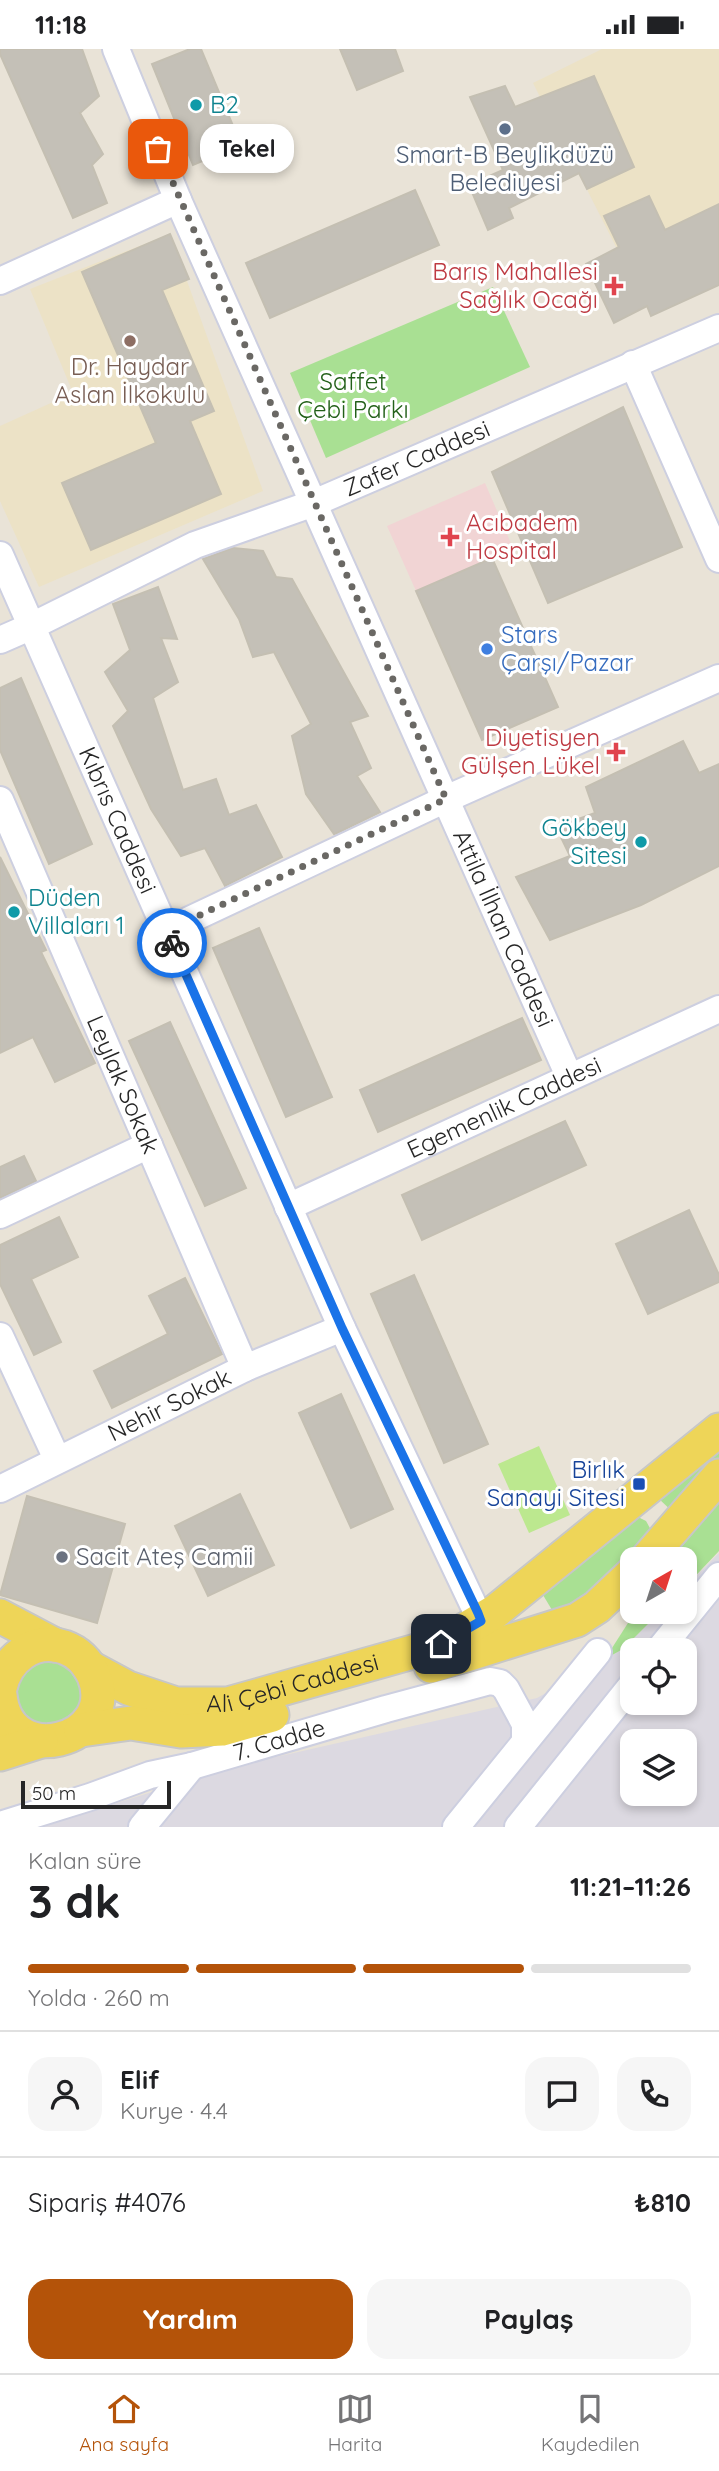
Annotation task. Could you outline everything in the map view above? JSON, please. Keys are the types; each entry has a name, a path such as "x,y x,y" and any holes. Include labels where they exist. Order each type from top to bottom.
{"main road":[{"name":"Ali Çebi Caddesi","path":"89,1667 128,1688 176,1704 228,1704 441,1644 481,1621 540,1577 719,1430"},
{"path":"658,1547 719,1476"},
{"path":"623,1508 639,1503 654,1503 662,1509 668,1520 669,1530 657,1547"},
{"path":"540,1577 533,1604 541,1616 552,1623 577,1620"},
{"name":"Ali Çebi Caddesi","path":"81,1730 131,1723 181,1731 222,1729 263,1718 577,1620 597,1607 620,1585"},
{"path":"0,1616 55,1645 74,1651 89,1667 95,1679 95,1706 90,1719 81,1730 55,1742 41,1741 27,1737 15,1729 6,1718 2,1676 23,1651 38,1646 55,1645"},
{"path":"0,1754 41,1741"}],"street":[{"name":"Attila İlhan Caddesi","path":"116,49 178,200 569,1076"},
{"path":"0,281 178,200"},
{"name":"Zafer Caddesi","path":"0,640 32,627 195,545 314,503 719,328"},
{"path":"634,364 719,559"},
{"name":"Kıbrıs Caddesi","path":"0,555 342,1328 481,1621"},
{"path":"166,931 446,799 719,677"},
{"name":"Leylak Sokak","path":"0,800 245,1368"},
{"name":"Egemenlik Caddesi","path":"288,1207 719,1009"},
{"path":"0,1215 149,1145"},
{"name":"Nehir Sokak","path":"0,1489 245,1368 342,1328"},
{"path":"0,1336 57,1459"},
{"path":"669,1638 719,1576"},
{"path":"456,1827 598,1652"},
{"name":"7. Cadde","path":"0,1825 150,1775 192,1766 489,1681 500,1683 506,1689 525,1724 525,1740"},
{"path":"518,1827 620,1700"},
{"path":"142,1827 192,1766"}],"shaded area":[{"path":"602,49 719,49 719,284 651,316 533,83"},
{"path":"170,234 263,491 39,587 0,501 0,426 73,393 30,289"},
{"name":"Acıbadem Hospital","path":"485,483 513,548 416,591 387,526"},
{"path":"719,1553 719,1827 43,1827 223,1769 537,1698 620,1651 620,1715 697,1715 697,1638 634,1638 648,1624 697,1624 697,1575"}],"green space":[{"name":"Saffet Çebi Parkı","path":"493,287 530,367 326,458 290,373"},
{"path":"539,1446 570,1515 529,1533 498,1464"},
{"path":"719,1447 719,1461 675,1514 658,1498"},
{"path":"719,1500 719,1551 697,1574 697,1547 682,1547"},
{"path":"640,1518 646,1521 651,1530 647,1547 620,1547 620,1569 563,1614 552,1610 543,1595 544,1590 631,1519"},
{"path":"627,1624 648,1624 634,1638 620,1638 620,1651 605,1659"},
{"path":"58,1660 70,1666 86,1687 79,1710 68,1720 38,1726 17,1711 14,1682 33,1663"}],"building":[{"path":"0,49 82,49 99,96 80,113 103,154 92,165 107,203 73,218"},
{"name":"B2","path":"190,49 201,49 241,145 193,165 152,64"},
{"path":"340,49 395,49 403,71 357,90"},
{"path":"594,76 634,167 587,189 579,173 509,208 513,218 488,230 469,185 503,170 470,97 505,86 515,107"},
{"path":"415,190 439,245 270,318 246,263"},
{"path":"649,196 665,230 719,204 719,285 651,316 647,306 614,323 586,264 619,247 604,216"},
{"path":"170,234 189,279 162,290 214,411 190,421 221,494 91,550 62,483 156,443 82,272"},
{"path":"623,407 682,547 548,603 492,472"},
{"path":"233,548 263,551 276,577 292,579 368,716 350,722 371,768 357,776 380,812 337,833 334,834 306,794 292,736 311,724 274,652 253,657 239,619 203,559"},
{"name":"Stars Çarşı/Pazar","path":"492,558 558,707 482,740 416,591"},
{"path":"158,587 177,639 161,638 178,682 153,698 183,790 216,779 229,815 256,805 282,857 225,886 205,848 181,856 151,809 113,726 128,711 105,672 130,650 113,604"},
{"path":"21,678 92,844 49,864 0,750 0,688"},
{"name":"Gökbey Sitesi","path":"683,741 699,773 719,764 719,866 641,905 550,940 516,877 570,856 556,827 595,813 586,787"},
{"path":"0,857 46,950 41,952 95,1063 55,1082 33,1037 0,1053"},
{"path":"259,928 332,1097 286,1117 213,948"},
{"path":"522,1018 541,1060 378,1132 360,1090"},
{"path":"170,1022 246,1188 205,1206 129,1041"},
{"path":"565,1121 586,1165 422,1240 402,1195"},
{"path":"24,1156 36,1181 0,1198 0,1167"},
{"path":"689,1210 719,1275 719,1282 648,1314 616,1244"},
{"path":"59,1217 78,1257 31,1279 61,1342 34,1355 0,1284 0,1245"},
{"path":"414,1275 488,1444 444,1463 371,1294"},
{"path":"185,1278 222,1354 112,1408 94,1371 168,1334 149,1296"},
{"path":"341,1394 393,1509 351,1528 299,1413"},
{"path":"240,1494 274,1565 208,1596 175,1526"},
{"name":"Sacit Ateş Camii","path":"27,1496 125,1524 97,1623 0,1595"}],"way so far":[{"path":"158,149 178,200 446,799 166,931 172,943"}],"place":[{"name":"B2","path":"196,105"},
{"name":"Smart-B Beylikdüzü Belediyesi","path":"505,129"},
{"name":"Tekel","path":"158,149"},
{"name":"Barış Mahallesi Sağlık Ocağı","path":"614,286"},
{"name":"Dr. Haydar Aslan İlkokulu","path":"130,341"},
{"name":"Acıbadem Hospital","path":"450,537"},
{"name":"Stars Çarşı/Pazar","path":"487,649"},
{"name":"Diyetisyen Gülşen Lükel","path":"616,752"},
{"name":"Gökbey Sitesi","path":"641,842"},
{"name":"Düden Villaları 1","path":"14,912"},
{"name":"Birlık Sanayi Sitesi","path":"639,1484"},
{"name":"Sacit Ateş Camii","path":"62,1557"}],"route":[{"path":"172,943 342,1328 478,1613 481,1621 441,1644"}]}
